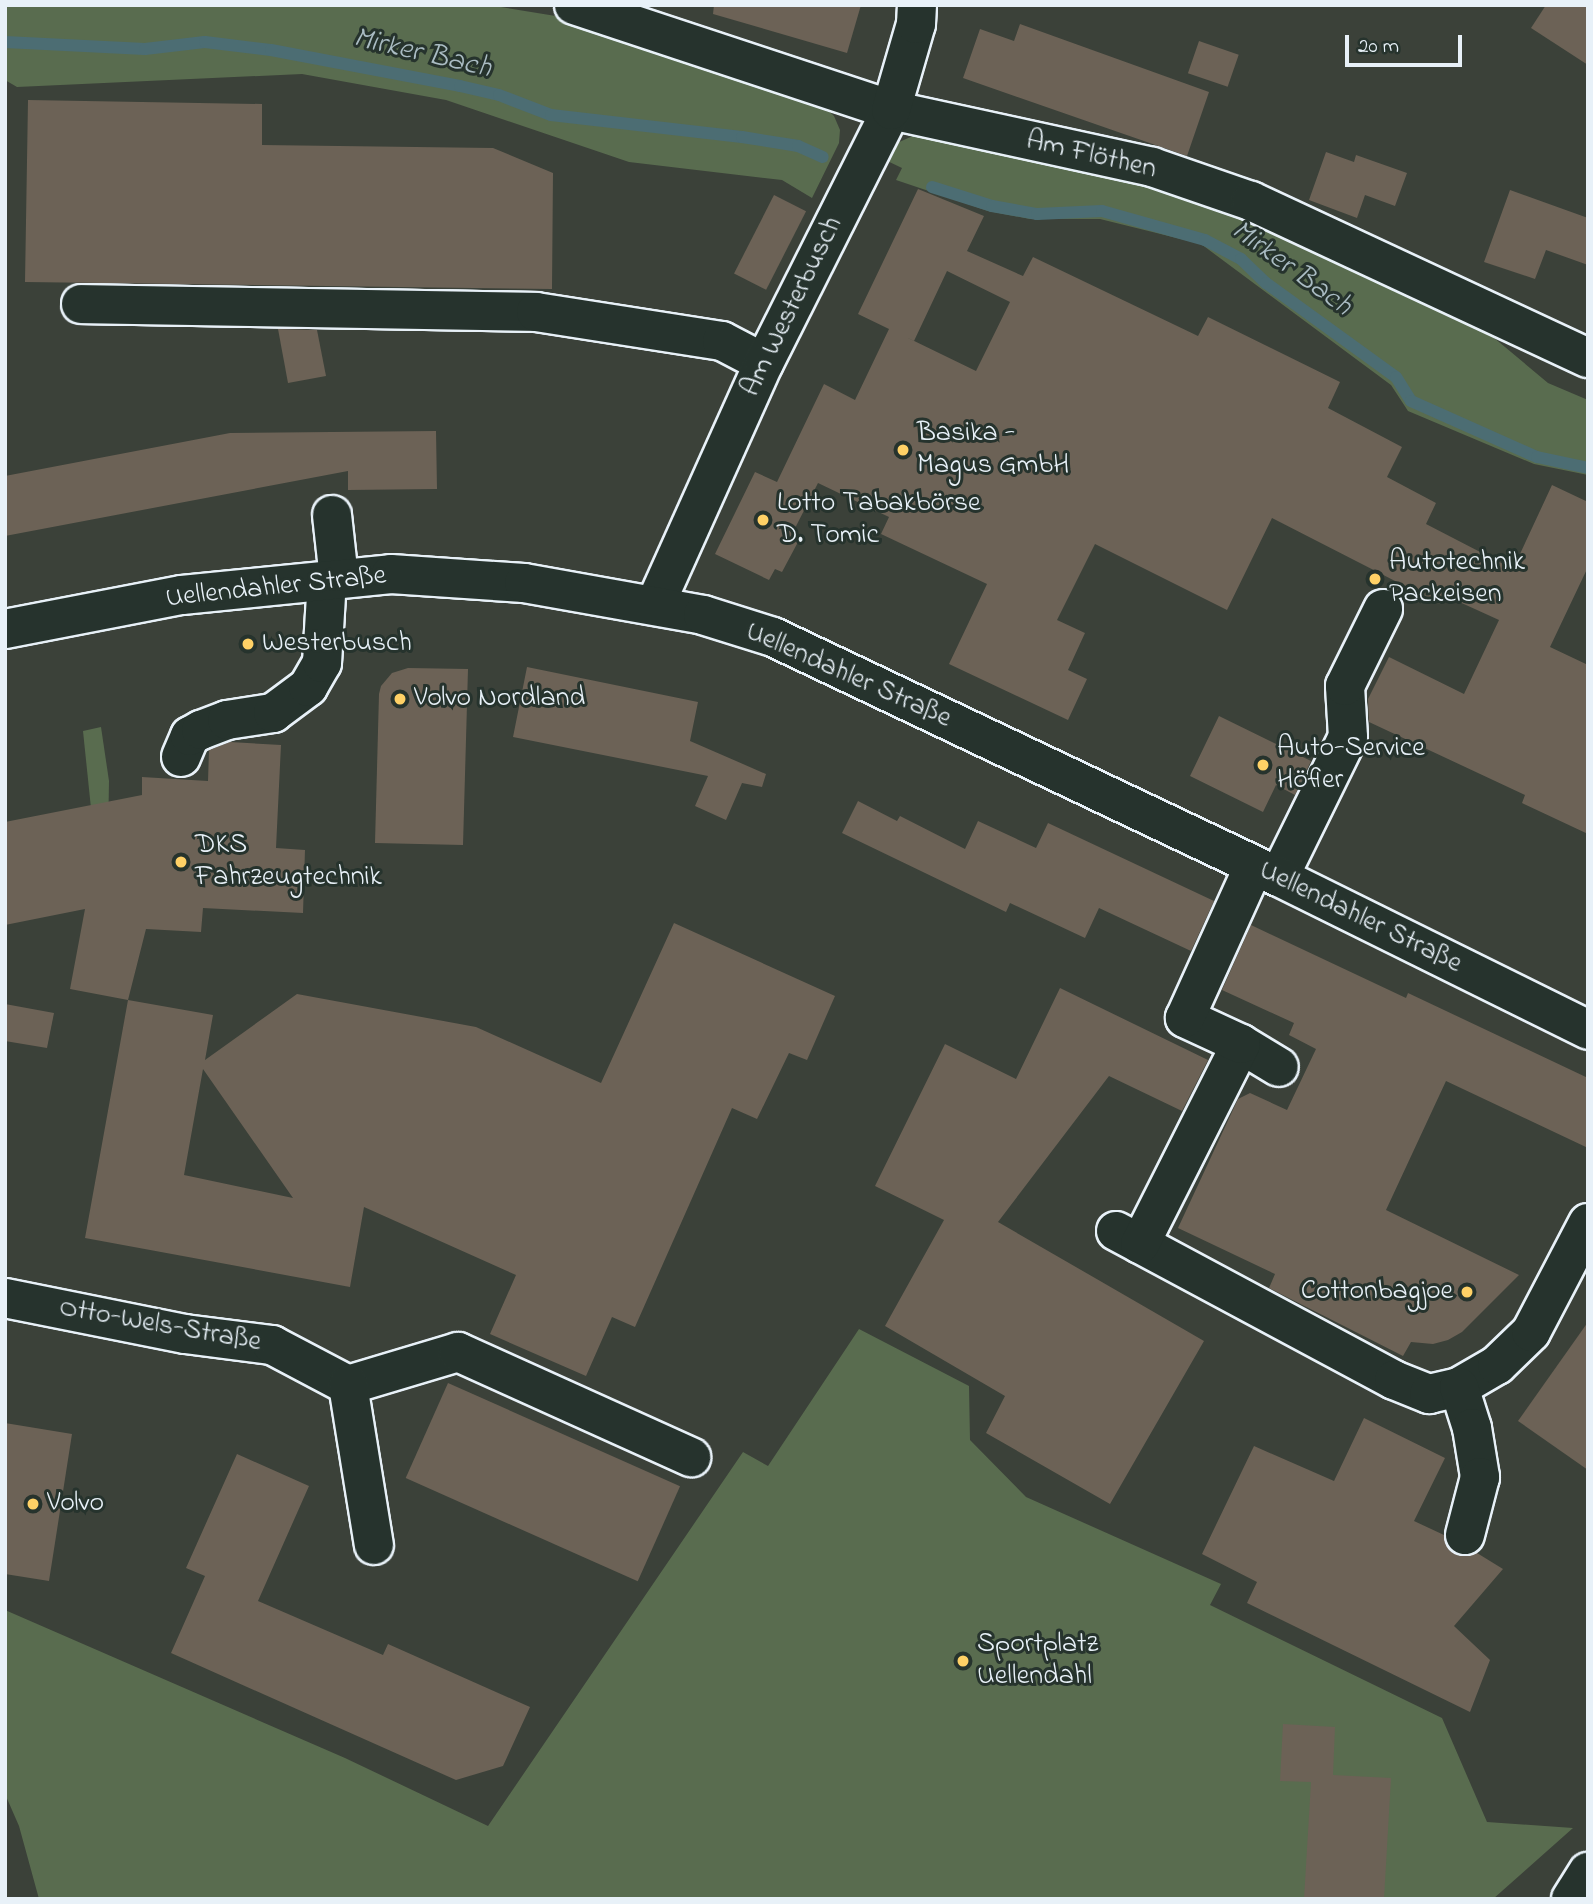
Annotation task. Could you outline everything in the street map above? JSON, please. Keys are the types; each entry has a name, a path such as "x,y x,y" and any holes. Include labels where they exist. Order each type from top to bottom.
{"street":[{"name":"Am Flöthen","path":"575,5 891,110 1152,167 1251,201 1588,358"},
{"name":"Am Westerbusch","path":"655,605 764,363 891,110 916,24 917,5"},
{"path":"81,304 536,312 722,341 764,363"},
{"path":"181,757 190,736 227,720 273,713 308,687 322,663 333,579 332,515"},
{"name":"Uellendahler Straße","path":"5,629 182,596 391,574 524,583 702,615 773,637 1586,1025"},
{"path":"1279,1067 1241,1044 1185,1018 1266,871 1348,737 1345,687 1383,609"},
{"path":"1241,1044 1128,1237 1394,1380 1429,1394 1460,1387 1497,1364 1531,1332 1588,1223"},
{"name":"Otto-Wels-Straße","path":"5,1298 185,1334 272,1345 348,1385"},
{"path":"374,1545 348,1385 458,1352 691,1457"},
{"path":"1460,1387 1472,1428 1480,1477 1465,1535"},
{"path":"1571,1899 1588,1872"}],"green space":[{"path":"5,5 489,5 568,18 824,106 834,116 840,130 839,143 812,198 782,180 629,162 446,100 302,74 17,87 5,80"},
{"path":"915,135 1185,190 1481,327 1548,383 1588,400 1588,475 1534,464 1408,411 1391,385 1201,244 1100,219 1030,219 988,211 896,180 902,168 881,158 888,147"},
{"path":"101,727 109,781 106,953 83,731"},
{"name":"Sportplatz Uellendahl","path":"859,1329 969,1386 970,1440 1026,1497 1221,1584 1210,1605 1442,1718 1487,1822 1573,1828 1493,1899 39,1899 19,1826 5,1794 5,1610 345,1758 488,1826 743,1452 768,1466"}],"building":[{"path":"714,5 861,5 847,53 713,14"},
{"path":"1546,5 1588,5 1588,65 1531,28"},
{"path":"1020,24 1209,92 1187,156 963,78 980,29 1014,41"},
{"path":"1199,41 1239,55 1228,87 1188,73"},
{"path":"28,100 262,104 262,145 493,148 553,173 552,289 25,282"},
{"path":"1326,152 1354,162 1356,155 1407,173 1395,206 1365,195 1357,218 1309,200"},
{"path":"918,189 984,216 967,251 1023,276 1033,257 1198,336 1208,317 1340,382 1328,408 1402,447 1387,477 1436,503 1426,524 1513,569 1552,485 1588,502 1588,567 1550,647 1588,665 1588,834 1522,803 1525,795 1369,722 1368,699 1389,657 1464,694 1499,620 1444,595 1440,604 1272,518 1227,610 1095,544 1057,620 1085,633 1068,670 1087,679 1068,720 949,664 987,584 881,534 889,517 818,483 790,538 798,542 782,572 775,569 769,580 715,554 755,472 777,482 824,384 855,400 889,329 858,314","holes":["947,271 1010,302 976,371 914,341"]},
{"path":"1510,190 1588,218 1588,265 1546,250 1535,279 1484,262"},
{"path":"774,195 806,211 766,290 734,273"},
{"path":"278,329 317,330 326,376 288,383"},
{"path":"436,431 437,489 348,490 348,471 5,536 5,476 230,433"},
{"path":"527,667 698,702 690,741 766,774 762,787 742,783 726,820 695,806 708,776 513,737"},
{"path":"408,668 468,669 463,845 375,843 379,694 381,686 392,673"},
{"path":"1219,716 1311,761 1295,795 1276,785 1263,812 1190,776"},
{"path":"230,742 281,745 276,848 305,850 303,913 203,908 201,932 146,929 128,1000 70,989 85,909 5,925 5,822 142,795 142,777 208,781 209,750"},
{"path":"858,801 897,821 900,816 965,849 978,821 1036,848 1048,823 1214,901 1191,951 1099,908 1085,938 1010,903 1006,912 842,833"},
{"path":"674,923 835,996 807,1060 789,1053 757,1119 732,1108 635,1327 612,1317 586,1376 490,1334 516,1275 364,1207 350,1287 85,1238 128,1000 213,1015 205,1060 297,994 476,1027 601,1083","holes":["203,1069 293,1198 184,1175"]},
{"path":"1251,925 1406,998 1408,993 1588,1078 1588,1148 1446,1081 1386,1210 1519,1275 1462,1332 1448,1340 1433,1344 1411,1342 1403,1356 1269,1288 1275,1274 1178,1228 1238,1099 1250,1093 1287,1110 1316,1049 1289,1035 1294,1023 1222,990"},
{"path":"1060,988 1208,1060 1182,1111 1109,1076 998,1222 1204,1341 1110,1504 986,1433 1005,1396 885,1326 944,1220 875,1186 945,1044 1016,1079"},
{"path":"5,1004 54,1013 47,1048 5,1041"},
{"path":"1588,1322 1588,1470 1518,1421"},
{"path":"448,1383 680,1486 638,1581 406,1478"},
{"path":"1364,1418 1445,1458 1414,1521 1444,1535 1449,1550 1459,1556 1477,1553 1503,1569 1454,1626 1490,1660 1470,1712 1247,1603 1257,1582 1202,1554 1254,1446 1334,1481"},
{"name":"Volvo","path":"5,1423 72,1434 49,1581 5,1574"},
{"path":"237,1454 309,1486 258,1601 383,1655 388,1644 530,1707 503,1766 456,1780 171,1653 205,1576 186,1568"},
{"path":"1283,1724 1335,1727 1333,1775 1391,1778 1384,1899 1304,1899 1311,1782 1280,1781"}],"waterway":[{"name":"Mirker Bach","path":"5,42 145,49 205,42 271,50 499,95 551,115 742,137 798,146 823,157"},
{"name":"Mirker Bach","path":"932,187 992,206 1037,214 1102,211 1205,240 1241,259 1266,283 1396,377 1411,401 1537,457 1588,468"}],"place":[{"name":"Basika - Magus GmbH","path":"903,450"},
{"name":"Lotto Tabakbörse D. Tomic","path":"763,520"},
{"name":"Autotechnik Packeisen","path":"1375,579"},
{"name":"Westerbusch","path":"248,644"},
{"name":"Volvo Nordland","path":"400,699"},
{"name":"Auto-Service Höfler","path":"1263,765"},
{"name":"DKS Fahrzeugtechnik","path":"181,862"},
{"name":"Cottonbagjoe","path":"1467,1292"},
{"name":"Volvo","path":"33,1504"},
{"name":"Sportplatz Uellendahl","path":"963,1661"}]}
